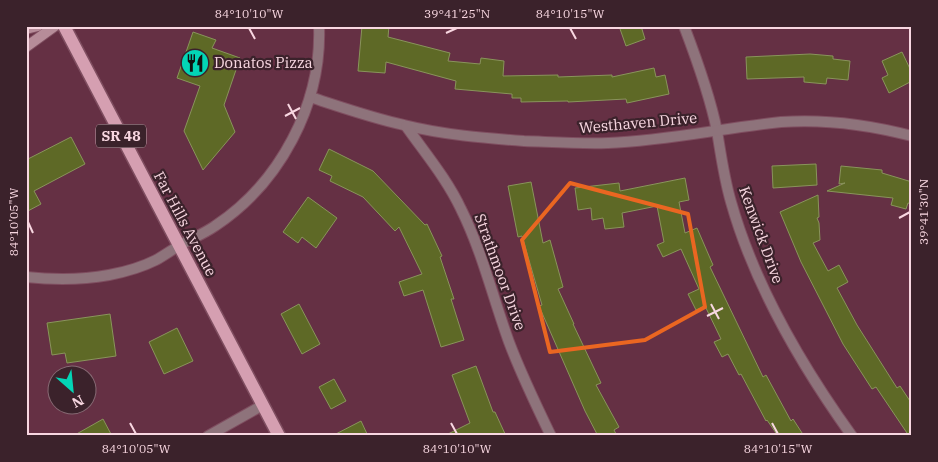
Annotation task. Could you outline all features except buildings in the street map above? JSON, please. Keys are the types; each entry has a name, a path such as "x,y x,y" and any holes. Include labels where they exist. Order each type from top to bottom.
{"main road":[{"path":"26,29 38,26"},
{"path":"26,47 54,26"},
{"name":"Far Hills Avenue","path":"64,26 279,436"}],"street":[{"path":"26,277 79,279 110,275 156,260 215,226 245,202 266,180 280,161 310,97 317,66 319,26"},
{"name":"Kenwick Drive","path":"684,26 693,49 717,130 721,165 731,203 748,251 768,297 800,358 820,392 852,436"},
{"name":"Westhaven Drive","path":"310,97 373,118 406,126 487,138 566,143 627,141 666,138 782,122 822,122 861,126 912,136"},
{"name":"Strathmoor Drive","path":"406,126 444,179 461,208 510,344 533,400 551,436"},
{"path":"208,436 263,406"}],"highlighted area":[{"path":"570,183 688,214 705,307 645,340 550,352 522,240"}],"place":[{"name":"Donatos Pizza","path":"195,63"}]}
